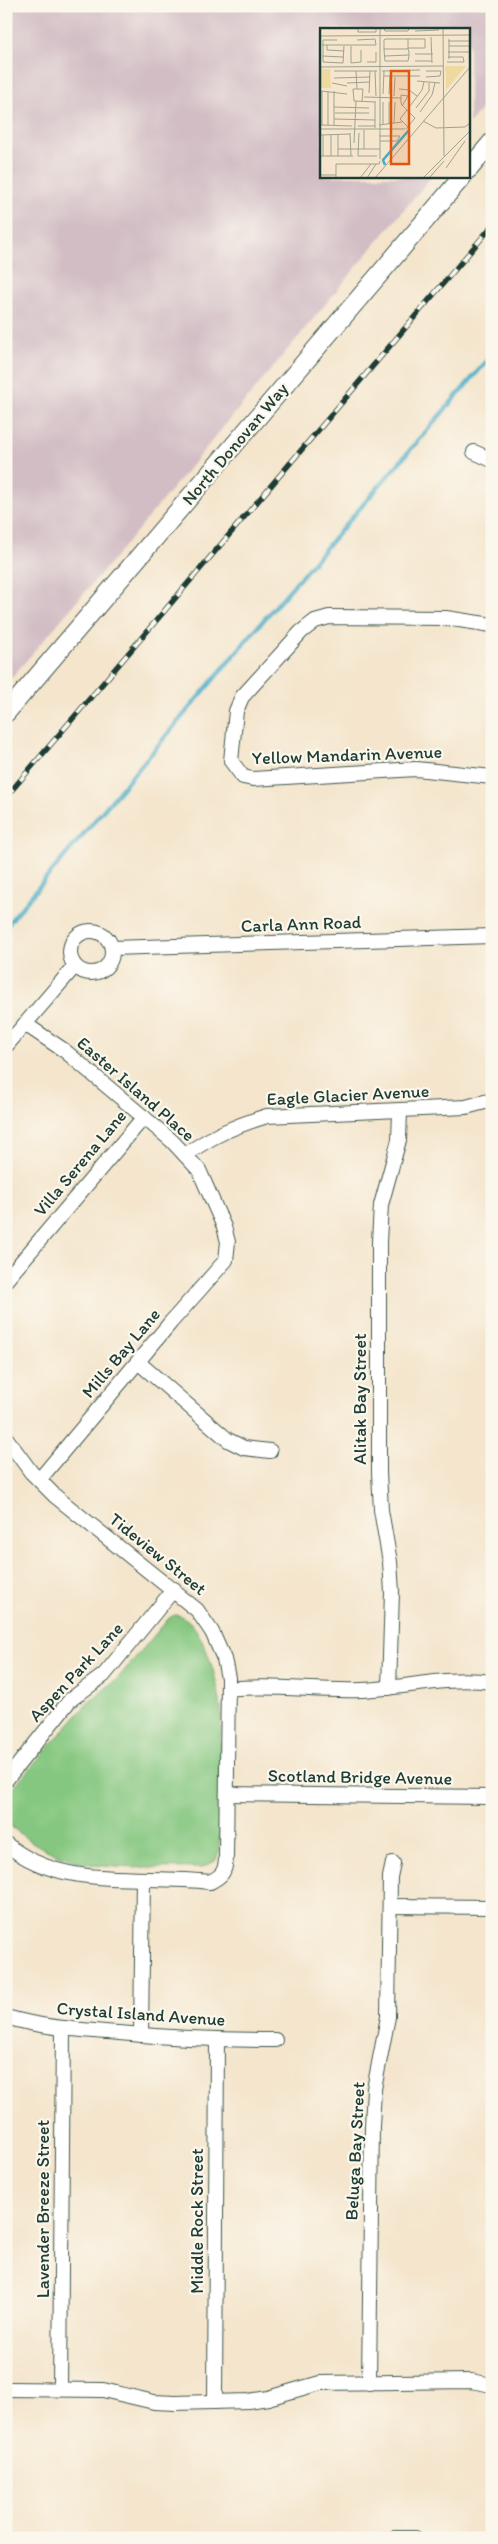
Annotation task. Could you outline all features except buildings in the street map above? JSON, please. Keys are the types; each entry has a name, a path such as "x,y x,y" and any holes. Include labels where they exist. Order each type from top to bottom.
{"street":[{"path":"470,168 492,142"},
{"name":"North Donovan Way","path":"6,713 461,178"},
{"path":"474,452 492,460"},
{"name":"Yellow Mandarin Avenue","path":"492,625 446,618 329,617 315,621 302,632 242,697 236,711 231,761 243,777 253,779 416,769 492,777"},
{"path":"85,932 99,932 105,936 112,948 110,961 100,971 87,973 76,966 70,953 73,940 85,932"},
{"name":"Carla Ann Road","path":"112,948 492,936"},
{"path":"6,1046 76,966"},
{"name":"Easter Island Place","path":"26,1024 65,1052 144,1117 172,1141 199,1170 224,1227 228,1250"},
{"name":"Eagle Glacier Avenue","path":"185,1156 210,1137 237,1125 267,1116 466,1108 492,1100"},
{"name":"Alitak Bay Street","path":"389,1688 392,1592 390,1562 380,1510 378,1473 378,1242 382,1205 399,1140 400,1111"},
{"name":"Villa Serena Lane","path":"6,1280 144,1117"},
{"name":"Mills Bay Lane","path":"39,1480 226,1260 228,1250"},
{"path":"138,1362 228,1440 244,1448 270,1451"},
{"name":"Tideview Street","path":"6,1438 39,1480 55,1496 198,1610 212,1632 224,1659 228,1688 228,1794 225,1871 219,1878 210,1882 143,1879"},
{"name":"Aspen Park Lane","path":"6,1780 70,1700 104,1675 174,1589"},
{"path":"228,1688 249,1686 362,1690 467,1678 492,1682"},
{"name":"Scotland Bridge Avenue","path":"228,1794 492,1797"},
{"path":"6,1844 31,1860 54,1869 87,1877 143,1879 142,2035"},
{"name":"Beluga Bay Street","path":"368,2383 372,2126 374,2089 388,2017 390,1878 393,1863"},
{"path":"390,1906 492,1907"},
{"name":"Crystal Island Avenue","path":"6,2017 34,2025 142,2035 217,2040 275,2040"},
{"name":"Lavender Breeze Street","path":"60,2389 63,2028"},
{"name":"Middle Rock Street","path":"215,2402 217,2040"},
{"path":"6,2389 102,2390 154,2402 215,2402 268,2398 320,2384 471,2382 492,2385"},
{"path":"394,2538 415,2538"}],"shaded area":[{"path":"6,6 492,6 492,97 470,122 470,28 320,28 320,178 430,178 127,543 6,684"}],"green space":[{"path":"175,1615 185,1618 194,1627 201,1639 208,1654 220,1699 219,1853 215,1861 202,1868 98,1865 75,1861 52,1853 29,1840 6,1822 6,1795 88,1703 118,1678 169,1618"}],"waterway":[{"path":"6,926 261,623 492,355"}],"railway":[{"path":"6,797 492,226"}]}
